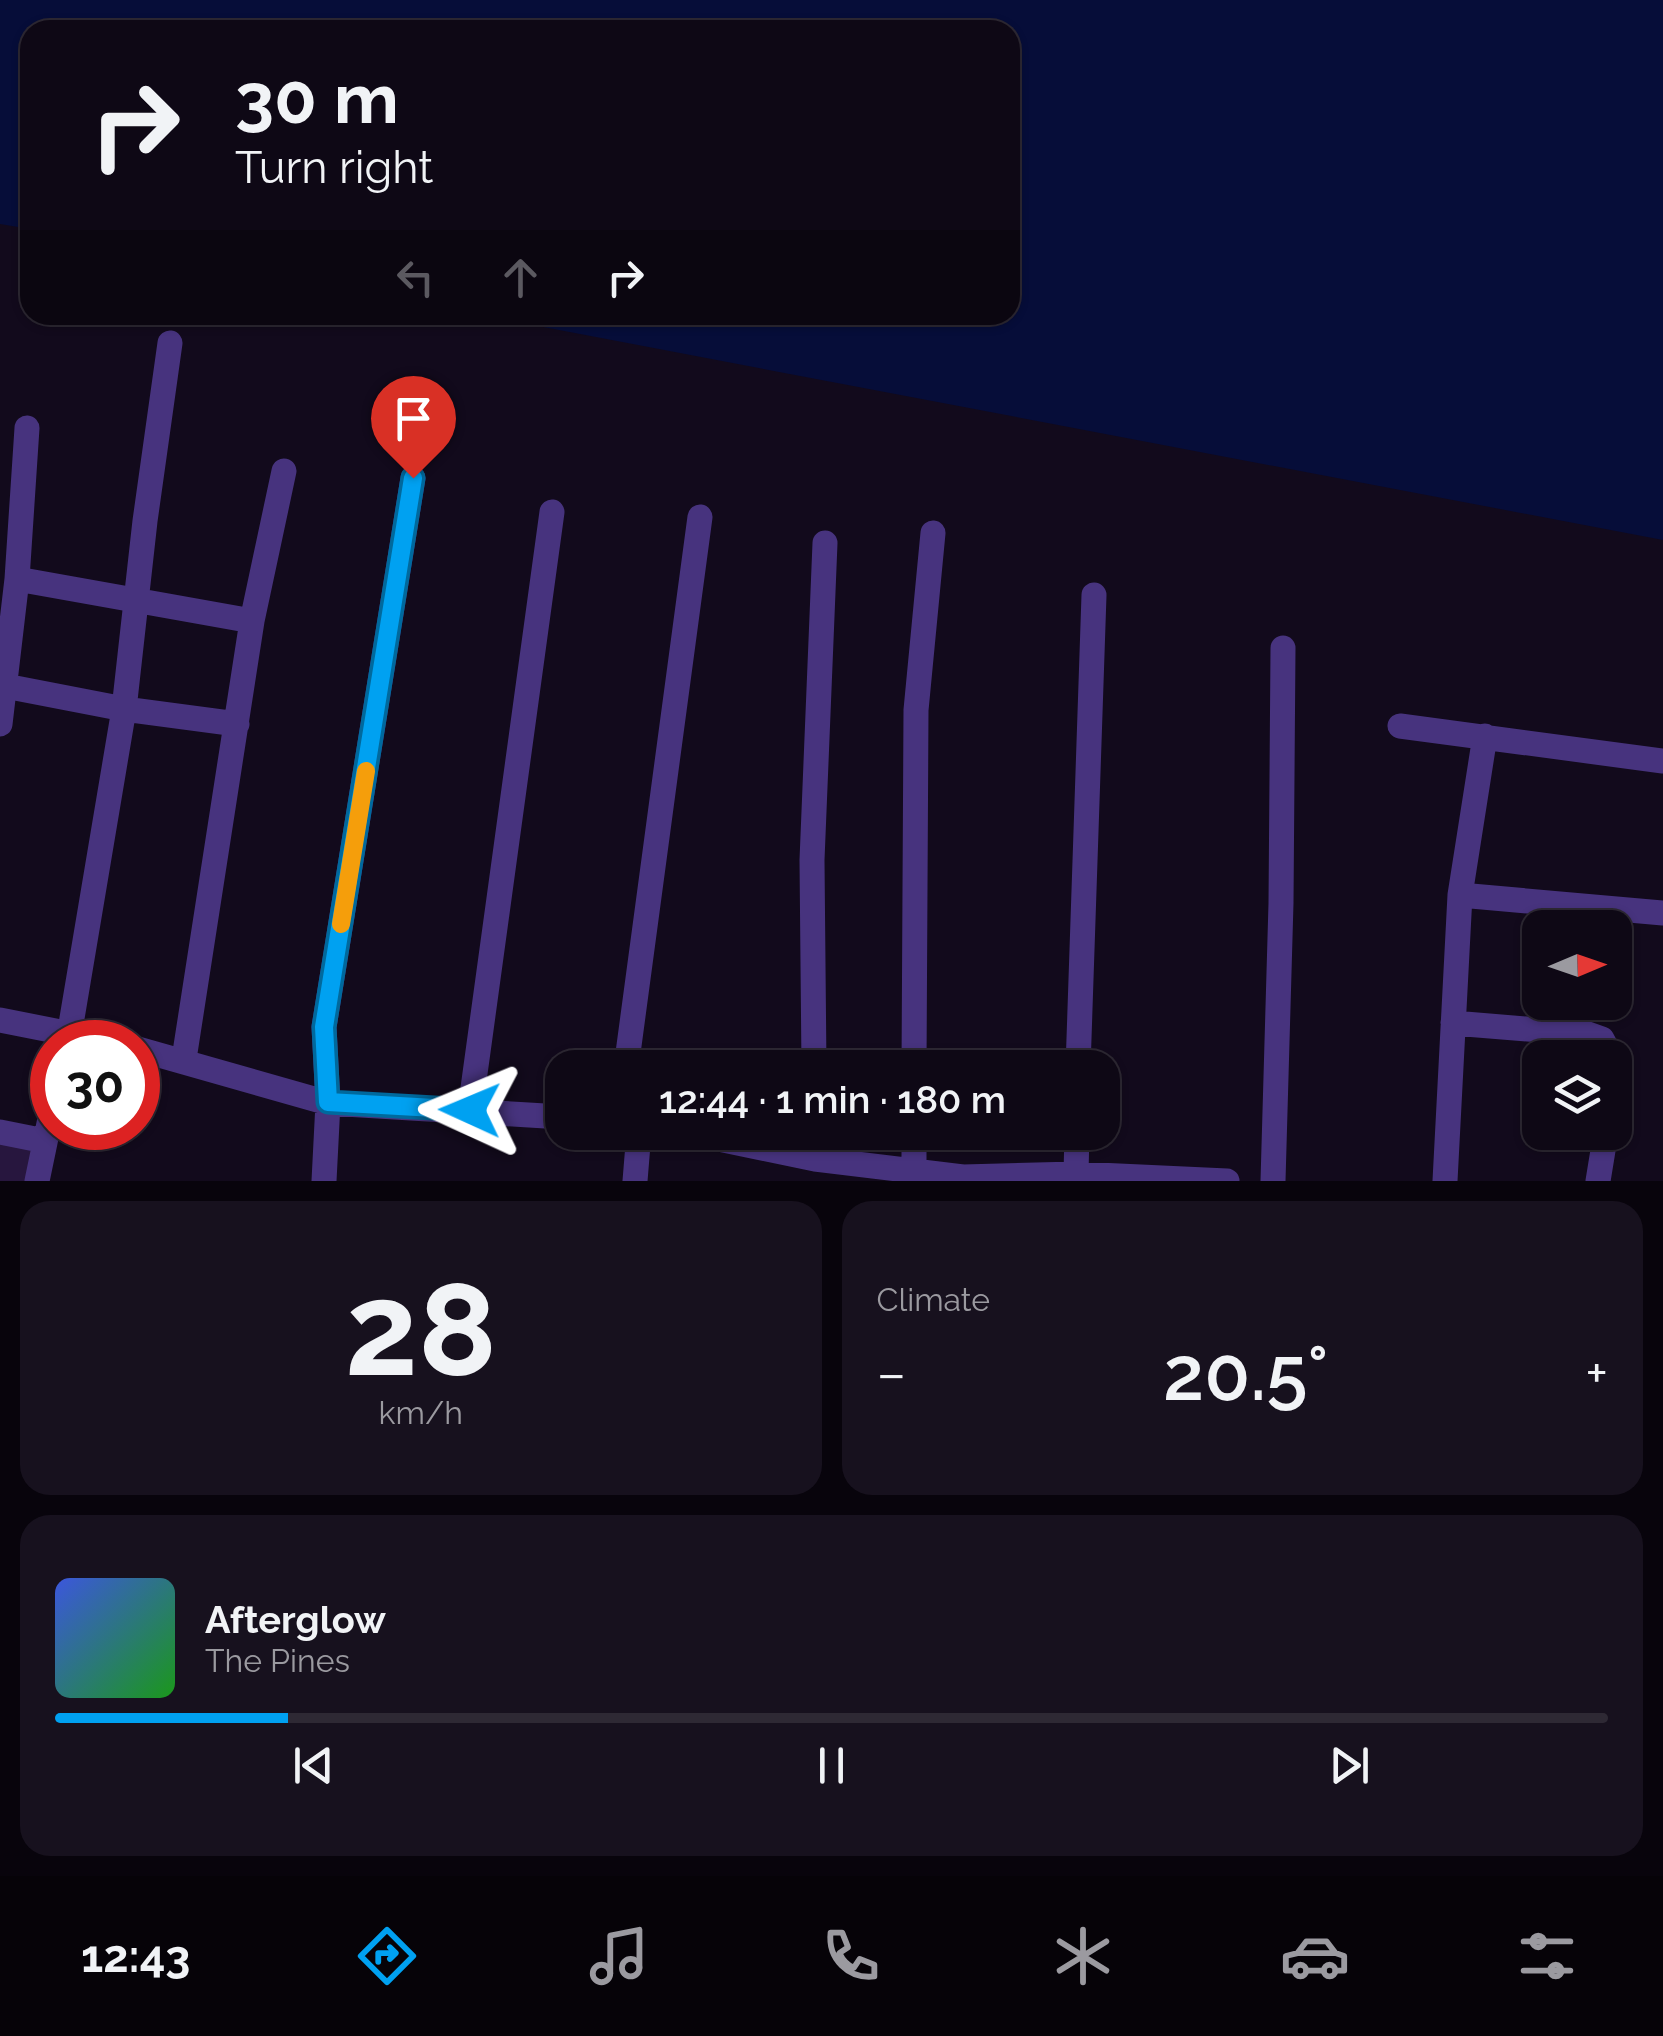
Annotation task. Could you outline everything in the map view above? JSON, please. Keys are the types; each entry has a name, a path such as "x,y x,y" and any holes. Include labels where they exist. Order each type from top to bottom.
{"street":[{"path":"72,1020 124,709 170,343"},
{"path":"0,724 17,579 28,428"},
{"path":"184,1060 252,620 284,471"},
{"path":"324,1181 328,1102 324,1027 413,478"},
{"path":"470,1110 552,512"},
{"path":"628,1050 700,517"},
{"path":"914,1050 916,710 933,533"},
{"path":"814,1050 812,860 825,543"},
{"path":"17,579 252,620"},
{"path":"1079,1050 1094,595"},
{"path":"1273,1181 1283,648"},
{"path":"3,686 124,709 237,724"},
{"path":"1400,726 1663,761"},
{"path":"1445,1181 1460,896 1485,736"},
{"path":"1460,896 1663,914"},
{"path":"0,1020 30,1028"},
{"path":"1453,1023 1588,1034 1603,1040"},
{"path":"160,1054 328,1102 545,1117"},
{"path":"0,1132 30,1138"},
{"path":"37,1181 43,1150"},
{"path":"635,1181 638,1150"},
{"path":"772,1150 963,1179 1076,1174 1227,1181"},
{"path":"815,1150 815,1159"},
{"path":"914,1150 914,1170"},
{"path":"1076,1150 1076,1174"},
{"path":"1598,1181 1603,1150"}],"shaded area":[{"path":"0,0 1663,0 1663,540 533,325 1020,325 1020,20 20,20 20,227 0,224"}],"building":[{"path":"0,1133 30,1138 27,1181 0,1181"}],"slow traffic":[{"path":"341,924 366,771"}],"route":[{"path":"413,478 324,1027 328,1102 470,1110"}]}
